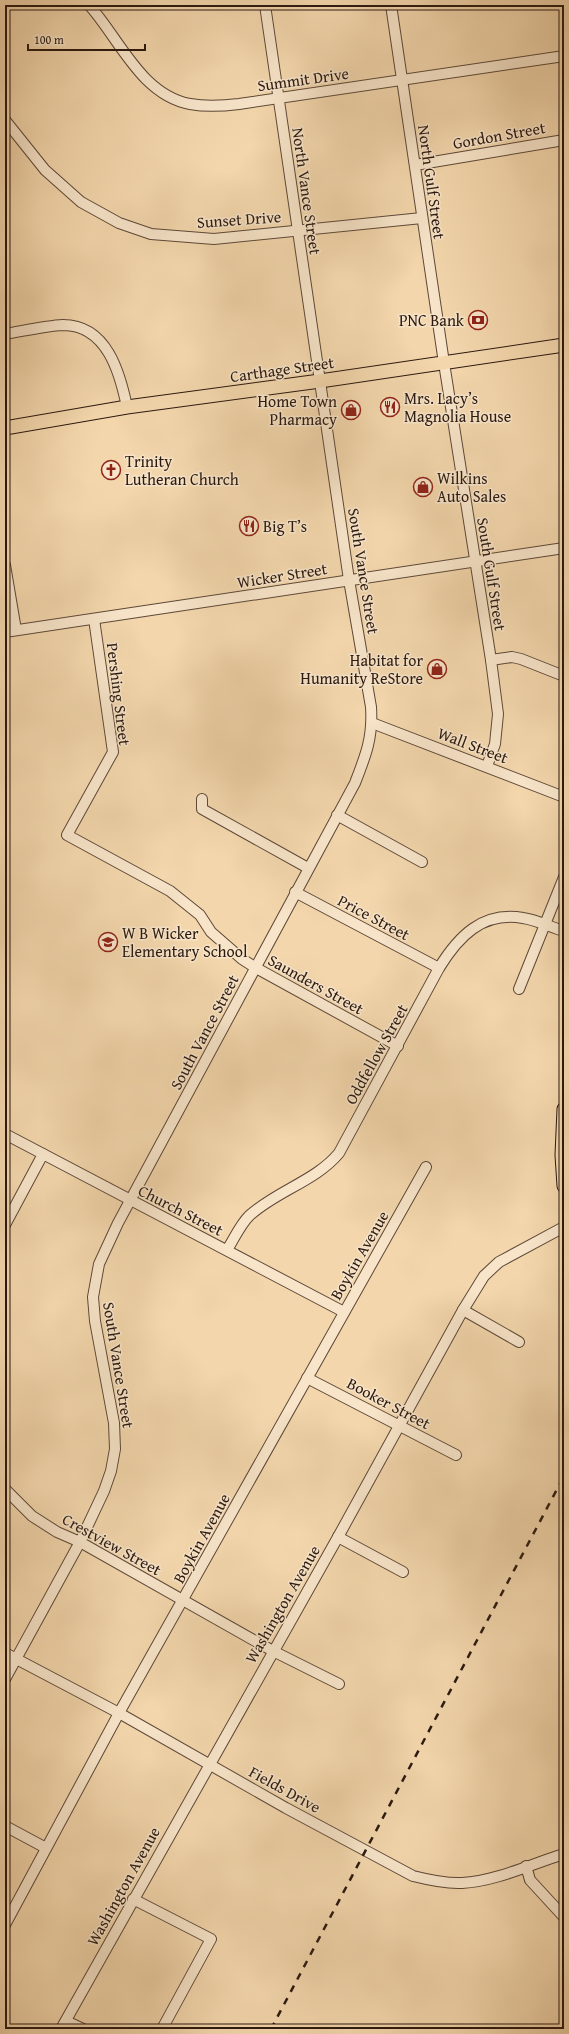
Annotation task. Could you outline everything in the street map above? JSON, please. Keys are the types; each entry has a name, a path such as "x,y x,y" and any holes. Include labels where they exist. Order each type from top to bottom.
{"main road":[{"name":"Carthage Street","path":"5,428 127,407 320,382 564,345"},
{"path":"564,1109 562,1155 564,1186"}],"street":[{"name":"Summit Drive","path":"89,5 138,70 163,92 189,104 216,106 278,99 402,79 564,56"},
{"name":"North Vance Street","path":"265,5 320,382"},
{"name":"North Gulf Street","path":"391,5 444,363"},
{"name":"Sunset Drive","path":"5,120 45,170 81,202 119,223 162,236 214,239 422,218"},
{"name":"Gordon Street","path":"415,165 564,140"},
{"path":"5,334 63,325 76,327 90,333 97,338 112,356 121,379 127,407"},
{"name":"South Gulf Street","path":"444,363 474,562 491,660 498,714 495,744 487,766"},
{"name":"South Vance Street","path":"5,1679 80,1542 104,1491 115,1449 114,1423 95,1322 93,1297 99,1264 130,1201 355,783 368,750 372,723 320,382"},
{"name":"Wicker Street","path":"5,632 564,548"},
{"path":"5,565 16,630"},
{"name":"Pershing Street","path":"67,835 113,752 94,618"},
{"path":"491,660 512,657 521,658 564,676"},
{"name":"Wall Street","path":"372,723 487,766 564,797"},
{"path":"202,799 202,809 308,868"},
{"path":"337,815 422,862"},
{"name":"Saunders Street","path":"67,835 170,891 200,915 211,932 242,959 256,968 398,1046"},
{"path":"519,989 564,877"},
{"name":"Price Street","path":"295,892 439,968"},
{"name":"Oddfellow Street","path":"227,1250 248,1217 284,1191 330,1163 344,1144 439,968 453,946 465,934 488,920 504,917 522,918 564,931"},
{"name":"Church Street","path":"5,1134 130,1201 344,1312"},
{"path":"5,1225 43,1154"},
{"name":"Boykin Avenue","path":"5,1925 119,1713 184,1601 426,1166"},
{"name":"Washington Avenue","path":"63,2025 338,1537 398,1425 484,1276 499,1262 564,1227"},
{"path":"463,1310 519,1342"},
{"name":"Booker Street","path":"307,1378 456,1455"},
{"name":"Crestview Street","path":"5,1489 32,1516 57,1532 80,1542 273,1651 339,1684"},
{"path":"338,1537 404,1572"},
{"name":"Fields Drive","path":"5,1653 119,1713 286,1808 413,1876 435,1882 462,1883 487,1879 564,1854"},
{"path":"5,1826 46,1848"},
{"path":"526,1866 530,1880 564,1917"},
{"path":"133,1899 211,1939 162,2029"},
{"path":"63,2025 83,2029"}],"railway":[{"path":"271,2029 564,1476"}],"place":[{"name":"PNC Bank","path":"478,320"},
{"name":"Mrs. Lacy’s Magnolia House","path":"390,407"},
{"name":"Home Town Pharmacy","path":"351,410"},
{"name":"Trinity Lutheran Church","path":"111,470"},
{"name":"Wilkins Auto Sales","path":"423,487"},
{"name":"Big T’s","path":"249,526"},
{"name":"Habitat for Humanity ReStore","path":"437,669"},
{"name":"W B Wicker Elementary School","path":"108,942"}]}
